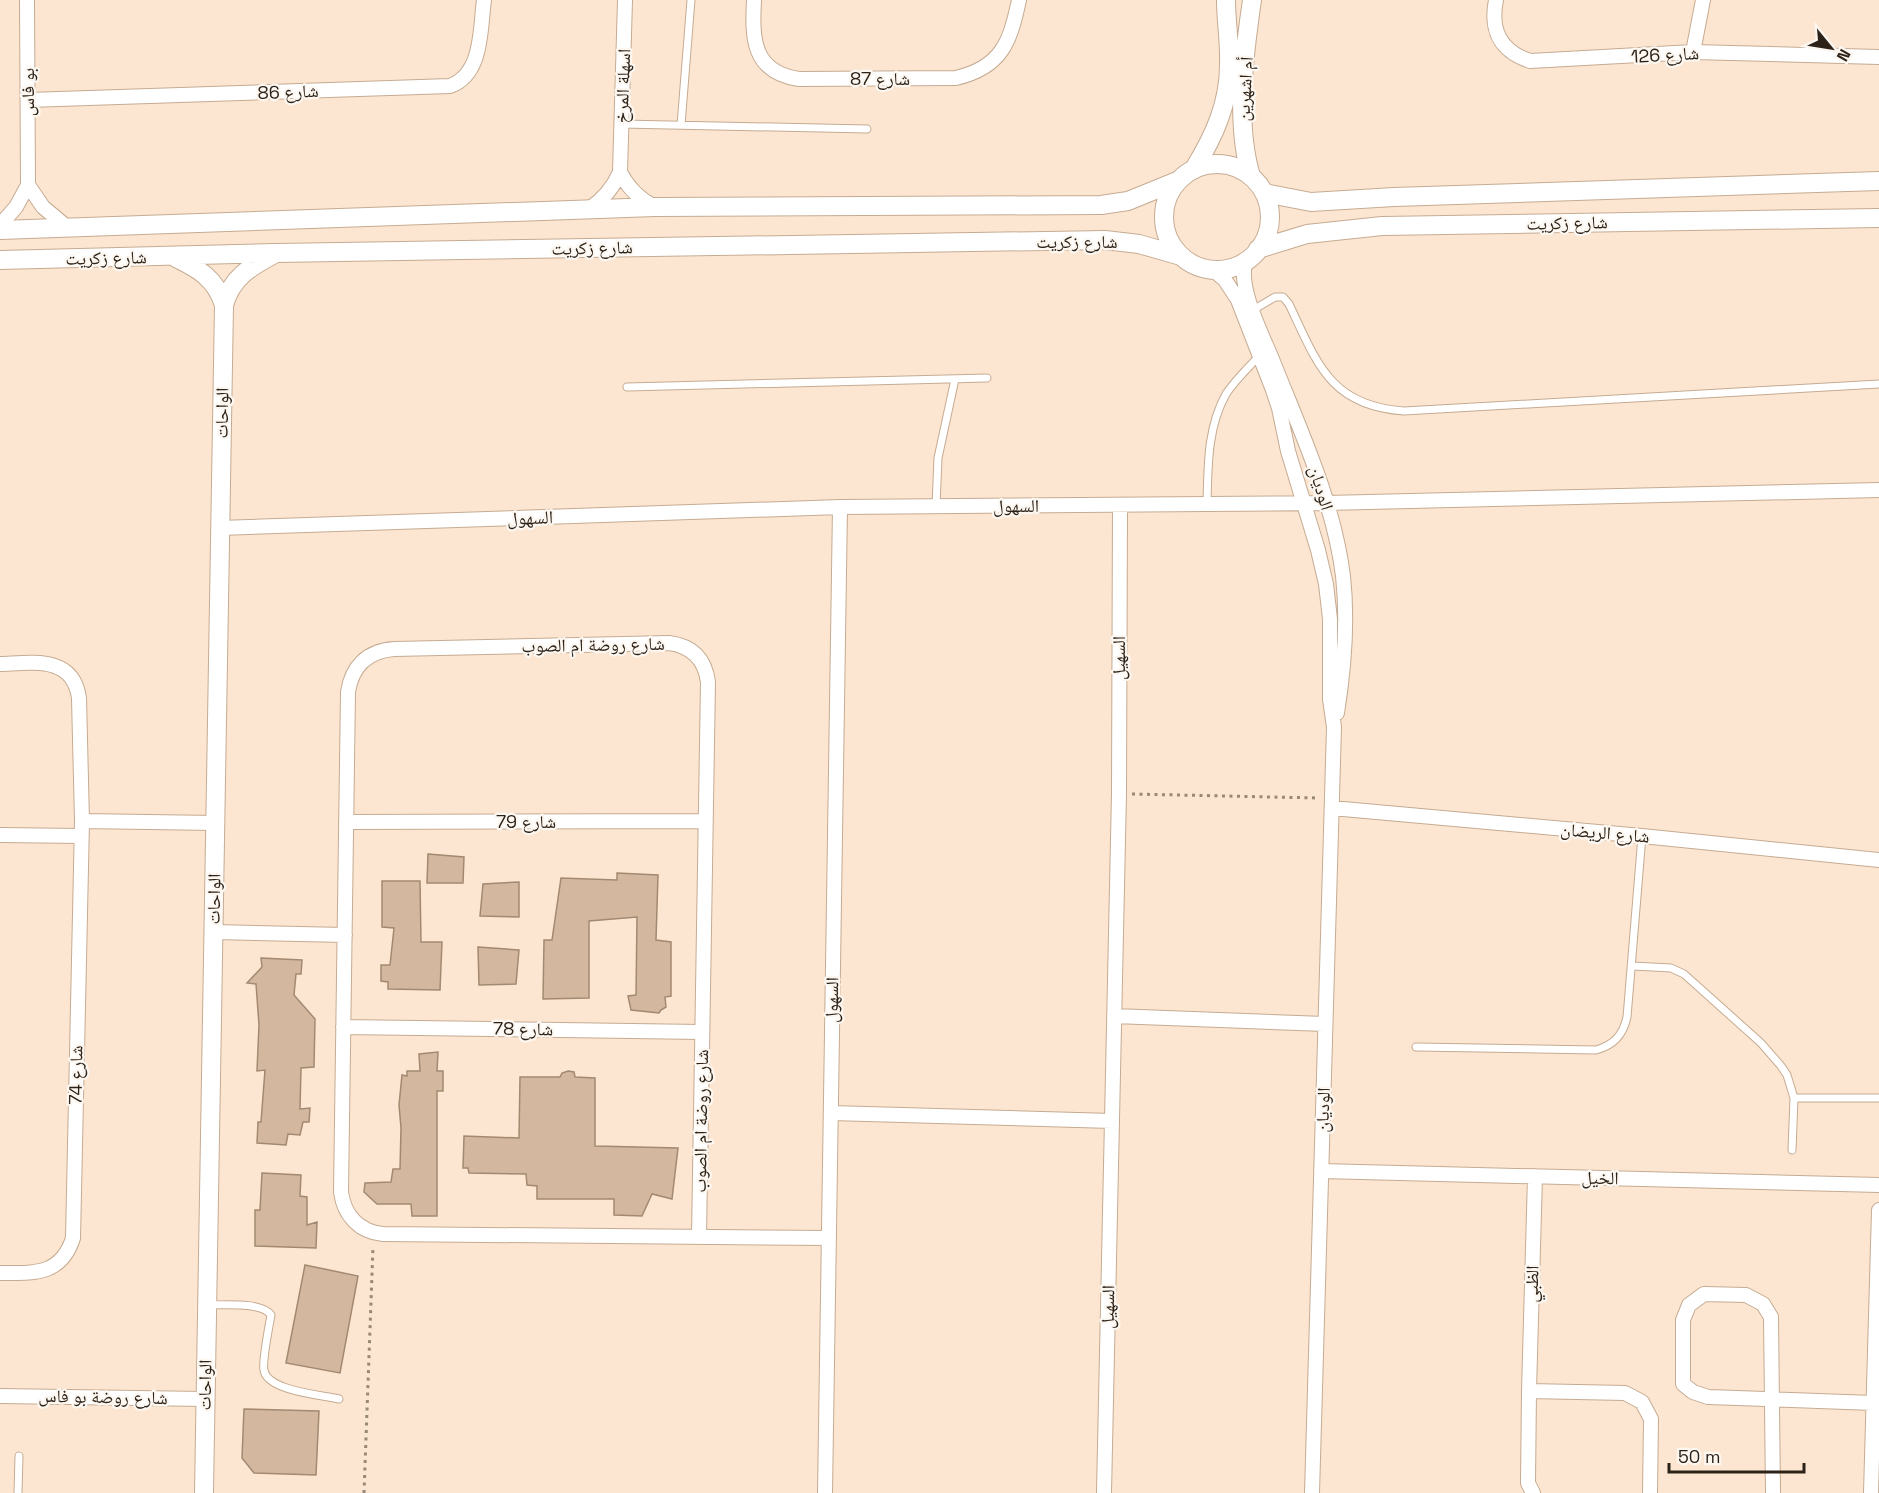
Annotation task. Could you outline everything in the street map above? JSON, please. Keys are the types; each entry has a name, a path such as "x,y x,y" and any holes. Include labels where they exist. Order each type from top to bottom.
{"street":[{"name":"بو فاس","path":"27,0 28,185"},
{"name":"شارع 86","path":"28,100 443,88 462,80 473,63 484,0"},
{"name":"اسهلة المرخ","path":"589,209 605,197 620,172 625,0"},
{"name":"شارع 87","path":"754,0 753,36 759,55 771,69 780,75 799,80 956,78 969,75 981,70 1001,53 1012,31 1019,0"},
{"name":"أم اشهرين","path":"1226,0 1237,66 1246,159 1251,176"},
{"name":"أم اشهرين","path":"1194,169 1208,146 1224,106 1237,66 1252,0"},
{"name":"شارع 126","path":"1496,0 1494,20 1499,39 1512,54 1530,62 1693,52 1879,57"},
{"path":"1693,52 1703,0"},
{"path":"1203,165 1234,166 1251,176 1264,193 1269,216 1268,227 1252,255 1236,266 1212,270 1181,256 1172,246 1166,233 1164,220 1169,193 1177,182 1203,165"},
{"path":"620,172 638,196 655,207"},
{"name":"شارع زكريت","path":"1264,193 1311,202 1394,197 1879,181"},
{"name":"شارع زكريت","path":"0,228 68,228 655,207 1101,205 1128,201 1177,182"},
{"path":"0,228 16,207 28,185 43,207 68,228"},
{"name":"شارع زكريت","path":"1252,255 1307,234 1382,226 1879,218"},
{"name":"شارع زكريت","path":"0,260 276,253 1105,240 1139,244 1181,256"},
{"name":"الواحات","path":"204,1493 224,304 230,287 242,273 276,253"},
{"name":"الوديان","path":"1252,255 1243,268 1253,310 1297,418 1326,503 1337,541 1344,594 1341,688 1334,727 1312,1493"},
{"path":"172,257 204,273 216,287 224,304"},
{"name":"الوديان","path":"1212,270 1225,280 1239,300 1260,355 1280,408 1288,451 1318,550 1326,584 1330,619 1330,699 1334,727"},
{"path":"1120,505 1326,503 1879,489"},
{"name":"السهول","path":"220,528 840,507 1120,505"},
{"name":"السهيل","path":"1104,1493 1119,793 1120,505"},
{"name":"السهول","path":"825,1493 840,507"},
{"name":"شارع روضة ام الصوب","path":"374,1233 353,1221 342,1200 346,822 350,681 354,670 371,654 394,649 669,643 679,645 696,655 706,672 699,1237"},
{"name":"شارع 74","path":"0,664 54,664 62,668 74,681 79,698 82,821 73,1238 60,1261 45,1271 0,1273"},
{"name":"شارع الريضان","path":"1332,803 1879,860"},
{"path":"82,821 215,823"},
{"name":"شارع 79","path":"346,822 705,821"},
{"path":"0,835 81,836"},
{"path":"213,933 345,935"},
{"path":"1114,1016 1325,1023"},
{"name":"شارع 78","path":"343,1027 702,1032"},
{"path":"831,1113 1112,1121"},
{"name":"الخيل","path":"1321,1171 1879,1185"},
{"name":"الظبي","path":"1533,1493 1528,1482 1535,1176"},
{"path":"1871,1493 1879,1210"},
{"path":"374,1233 829,1238"},
{"path":"1773,1493 1773,1400 1771,1317 1763,1304 1746,1295 1704,1294 1689,1305 1683,1320 1683,1384 1693,1392 1708,1397 1773,1400 1873,1402"},
{"path":"1529,1391 1625,1394 1642,1402 1651,1419 1650,1493"},
{"name":"شارع روضة بو فاس","path":"0,1396 205,1399"}],"lane":[{"path":"681,125 691,0"},
{"path":"622,124 867,129"},
{"path":"1253,310 1275,297 1283,297 1289,304 1317,363 1327,377 1354,399 1387,410 1879,384"},
{"path":"1207,504 1209,449 1215,420 1227,394 1260,355"},
{"path":"627,387 987,378"},
{"path":"936,506 938,458 955,379"},
{"path":"1416,1047 1596,1050 1605,1047 1620,1035 1625,1026 1633,966 1642,836"},
{"path":"1633,966 1671,968 1684,974 1769,1050 1787,1075 1794,1098 1792,1150"},
{"path":"1794,1098 1879,1098"},
{"path":"207,1304 255,1307 268,1311 271,1315 263,1367 268,1379 282,1387 339,1399"},
{"path":"18,1493 19,1456"}],"path":[{"path":"1119,793 1332,803"},
{"path":"364,1493 374,1233"}],"building":[{"path":"428,854 464,857 463,883 427,883"},
{"path":"617,873 658,875 656,940 671,942 671,996 665,997 666,1007 659,1013 631,1010 628,996 636,995 637,917 589,921 589,998 543,999 544,940 552,940 561,878 617,880"},
{"path":"382,881 420,881 421,942 442,942 440,990 388,989 388,982 381,981 381,965 390,965 394,928 382,927"},
{"path":"519,882 519,917 480,916 483,884"},
{"path":"478,947 519,950 516,984 479,985"},
{"path":"261,958 302,960 301,974 296,974 294,995 315,1019 314,1067 301,1068 300,1109 310,1108 309,1122 303,1122 300,1135 288,1134 286,1145 257,1143 265,1070 257,1071 259,1025 256,984 247,983 262,967"},
{"path":"438,1052 437,1071 443,1071 443,1091 437,1091 437,1216 412,1216 411,1204 377,1204 364,1192 365,1183 391,1182 393,1169 400,1169 399,1105 402,1075 407,1076 407,1071 420,1071 419,1054"},
{"path":"574,1072 575,1077 595,1078 595,1146 678,1148 672,1199 652,1194 642,1216 614,1215 614,1199 537,1199 537,1186 527,1185 526,1174 469,1173 468,1168 463,1168 464,1136 519,1138 520,1077 560,1077 562,1073"},
{"path":"262,1173 301,1175 300,1196 307,1197 307,1225 317,1222 316,1248 255,1246 255,1210 260,1210"},
{"path":"305,1265 358,1276 340,1373 286,1363"},
{"path":"244,1409 319,1411 316,1475 254,1473 242,1458"}]}
